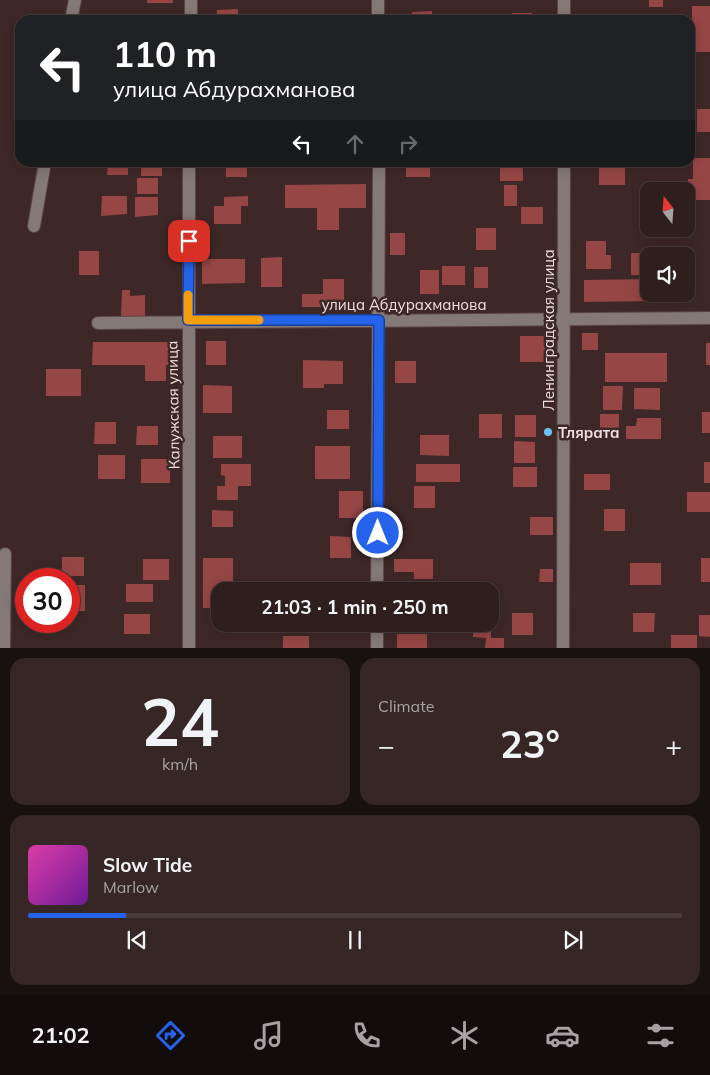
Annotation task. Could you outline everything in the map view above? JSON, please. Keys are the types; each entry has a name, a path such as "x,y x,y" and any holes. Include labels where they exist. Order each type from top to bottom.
{"street":[{"path":"72,15 75,0"},
{"path":"190,15 191,0"},
{"path":"378,0 378,15"},
{"path":"564,0 564,15"},
{"path":"34,226 44,167"},
{"name":"Калужская улица","path":"189,167 189,648"},
{"path":"377,582 379,167"},
{"name":"Ленинградская улица","path":"563,648 564,167"},
{"name":"улица Абдурахманова","path":"98,323 188,320 710,318"},
{"path":"4,648 5,554"},
{"path":"377,632 377,648"}],"building":[{"path":"147,0 173,0 173,3 147,3"},
{"path":"649,0 663,0 663,7 649,7"},
{"path":"692,6 710,6 710,52 695,52 695,15 692,15"},
{"path":"238,9 238,15 217,15 217,10"},
{"path":"432,11 432,15 412,15 412,12"},
{"path":"512,13 532,13 532,15 512,15"},
{"path":"466,14 485,14 485,15"},
{"path":"697,109 710,109 710,132 697,132"},
{"path":"695,158 710,158 710,200 695,200 695,182 688,182 688,179 693,179"},
{"path":"108,167 128,167 128,175 107,175"},
{"path":"141,167 162,167 162,176 141,176"},
{"path":"226,167 247,167 247,177 226,177"},
{"path":"406,167 430,167 430,177 406,177"},
{"path":"500,167 523,167 523,181 500,181"},
{"path":"599,167 625,167 625,185 599,185"},
{"path":"137,178 158,178 158,194 137,194"},
{"path":"366,184 366,208 339,208 339,230 317,230 317,208 285,208 285,185"},
{"path":"504,185 517,185 517,206 504,206"},
{"path":"102,196 127,196 127,214 101,216"},
{"path":"248,196 248,206 241,206 241,224 214,224 214,206 224,206 224,197"},
{"path":"135,197 158,197 158,215 135,217"},
{"path":"521,207 543,207 543,224 521,224"},
{"path":"476,228 496,228 496,250 476,250"},
{"path":"390,233 405,233 405,255 390,255"},
{"path":"586,241 606,241 606,255 611,255 611,269 586,269"},
{"path":"79,251 99,251 99,275 79,275"},
{"path":"631,253 640,253 640,275 631,275"},
{"path":"282,257 282,287 261,287 261,258"},
{"path":"202,259 245,259 245,283 202,284"},
{"path":"442,266 465,266 465,285 442,285"},
{"path":"474,267 488,267 488,288 474,288"},
{"path":"420,270 439,270 439,294 420,294"},
{"path":"323,279 344,279 344,307 302,307 302,294 323,294"},
{"path":"640,279 640,301 584,302 584,280"},
{"path":"122,290 130,290 130,296 145,295 145,317 121,317"},
{"path":"582,333 598,333 598,350 582,350"},
{"path":"520,336 549,336 549,362 520,362"},
{"path":"206,341 226,341 226,365 206,365"},
{"path":"93,342 172,342 172,365 166,365 166,381 145,381 145,365 92,365"},
{"path":"706,343 710,343 710,365 706,365"},
{"path":"605,353 667,353 667,382 605,382"},
{"path":"303,360 343,361 343,384 324,384 324,388 303,388"},
{"path":"395,361 416,361 416,383 395,383"},
{"path":"46,369 81,369 81,396 46,396"},
{"path":"203,385 232,386 232,413 203,413"},
{"path":"603,386 623,386 622,410 603,410"},
{"path":"634,388 660,388 660,410 634,409"},
{"path":"327,410 349,410 349,429 327,429"},
{"path":"702,412 710,412 710,433 702,433"},
{"path":"479,414 502,414 502,438 479,438"},
{"path":"600,414 619,414 619,436 600,436"},
{"path":"515,415 536,415 536,437 515,437"},
{"path":"637,418 661,418 661,439 626,439 626,426 636,426"},
{"path":"95,422 116,422 116,444 94,444"},
{"path":"137,426 158,426 158,445 136,445"},
{"path":"420,435 449,435 449,456 420,455"},
{"path":"213,436 242,436 242,458 213,458"},
{"path":"514,441 535,442 535,463 514,463"},
{"path":"315,446 350,446 350,479 315,479"},
{"path":"98,455 125,455 125,479 98,479"},
{"path":"141,459 170,459 170,483 141,483"},
{"path":"704,462 710,462 710,483 704,483"},
{"path":"221,464 251,464 251,486 238,486 238,500 217,500 217,486 225,486 225,476 221,475"},
{"path":"416,464 460,464 460,482 416,482"},
{"path":"513,467 537,467 537,487 513,487"},
{"path":"584,474 610,474 610,490 584,490"},
{"path":"414,486 435,486 435,508 414,508"},
{"path":"339,491 363,491 363,518 339,518"},
{"path":"687,492 710,492 710,512 687,512"},
{"path":"604,509 625,509 625,531 604,531"},
{"path":"212,510 233,511 233,527 212,527"},
{"path":"530,517 553,517 553,535 530,535"},
{"path":"330,536 351,537 351,558 330,558"},
{"path":"62,557 84,557 84,576 80,576 80,568 62,568"},
{"path":"203,558 233,558 233,582 211,582 211,608 203,608"},
{"path":"701,558 710,558 710,582 701,582"},
{"path":"143,559 169,559 169,580 143,580"},
{"path":"394,559 433,559 433,579 414,579 414,572 394,572"},
{"path":"630,563 661,563 661,585 630,585"},
{"path":"540,569 553,569 553,582 539,582"},
{"path":"126,584 153,584 153,602 126,602"},
{"path":"80,585 85,585 85,611 80,611"},
{"path":"512,613 533,613 533,635 512,635"},
{"path":"633,613 655,613 654,632 633,632"},
{"path":"124,614 150,614 150,634 124,634"},
{"path":"699,615 710,615 710,637 699,636"},
{"path":"473,632 491,632 491,638 504,638 504,648 485,648 486,638 473,637"},
{"path":"397,634 427,634 427,648 397,648"},
{"path":"671,635 697,635 697,648 671,648"},
{"path":"283,636 309,636 309,648 283,648"}],"slow traffic":[{"path":"188,295 188,320 259,320"}],"place":[{"name":"Тлярата","path":"548,432"}],"route":[{"path":"189,241 188,320 379,320 378,533"}]}
